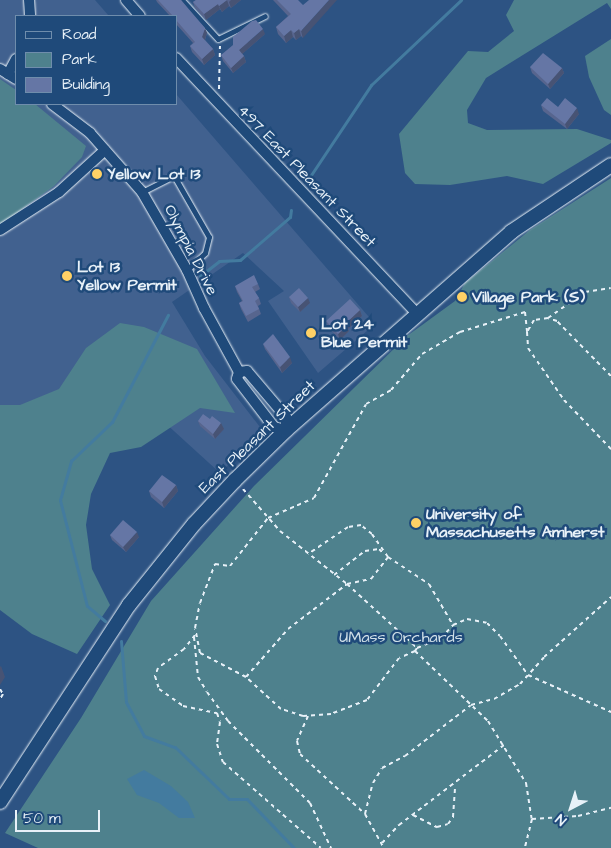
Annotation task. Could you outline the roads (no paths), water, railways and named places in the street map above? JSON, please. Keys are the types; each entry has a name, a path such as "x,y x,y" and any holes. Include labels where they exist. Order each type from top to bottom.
{"main road":[{"name":"East Pleasant Street","path":"0,802 129,605 194,524 235,480 286,430 511,232 611,165"}],"street":[{"path":"28,0 30,15"},
{"path":"130,2 139,15"},
{"name":"497 East Pleasant Street","path":"178,60 417,314"},
{"path":"8,74 15,61"},
{"name":"Olympia Drive","path":"53,105 105,150 142,192 187,270 207,315 239,372 238,379 274,427 286,430 286,417 247,371 239,372"},
{"path":"0,230 51,198 105,150"}],"lane":[{"path":"182,0 210,32 220,38 265,16"},
{"path":"142,192 174,176 209,237 205,253 187,270"}],"waterway":[{"path":"309,178 371,85 461,0"},
{"path":"200,276 219,261 240,260 290,217 291,210"},
{"path":"105,621 87,606 60,500 71,461 112,422 168,315"},
{"path":"121,641 126,702 144,736 175,747 229,799 247,799 294,848"}],"place":[{"name":"Yellow Lot 13","path":"97,174"},
{"name":"Lot 13 Yellow Permit","path":"67,276"},
{"name":"Village Park (S)","path":"462,297"},
{"name":"Lot 24 Blue Permit","path":"311,333"},
{"name":"University of Massachusetts Amherst","path":"416,523"}],"park label":[{"name":"UMass Orchards","path":"401,637"}]}
